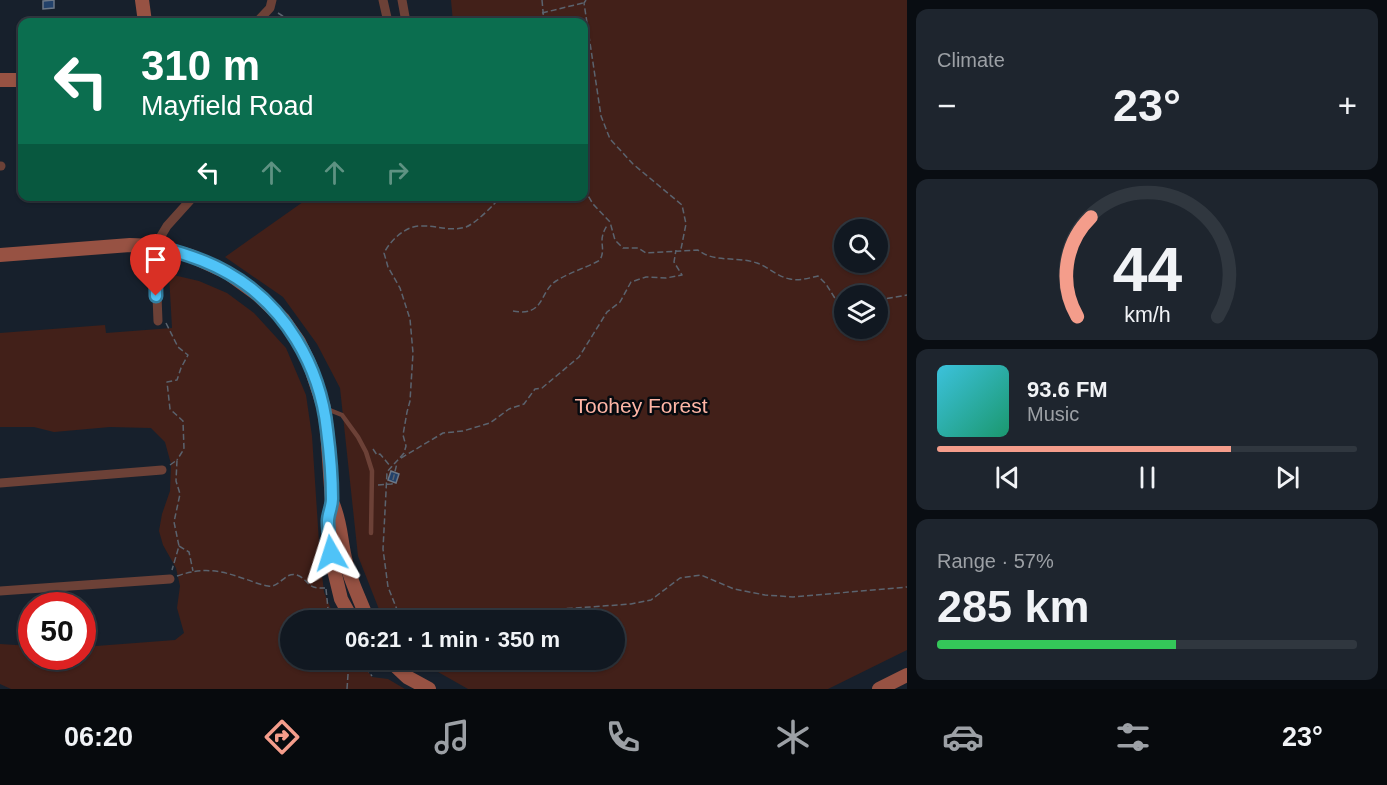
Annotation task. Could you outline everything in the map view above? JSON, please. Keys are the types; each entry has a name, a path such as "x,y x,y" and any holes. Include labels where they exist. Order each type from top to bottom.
{"main road":[{"path":"142,0 144,18"},
{"path":"0,80 18,80"},
{"path":"0,255 112,246 155,246 191,256 228,273 257,294 283,319 299,342 310,365 324,408 332,502 328,521 333,566 348,610"},
{"path":"332,502 340,518 348,570 364,610"},
{"path":"400,670 407,677 429,689"},
{"path":"879,689 907,675"}],"street":[{"path":"383,0 387,18"},
{"path":"402,0 405,18"},
{"path":"260,18 271,4"},
{"path":"158,319 155,246 167,226 190,201"},
{"path":"0,483 162,470"},
{"path":"0,591 170,579"}],"lane":[{"path":"324,408 342,415 366,452 372,471 370,533"}],"path":[{"path":"542,0 543,18"},
{"path":"542,13 585,1 587,18"},
{"path":"271,4 287,18"},
{"path":"588,23 601,116 610,139 633,164 682,205 686,224 680,250"},
{"path":"588,196 592,204 610,222 615,240 623,248 638,248 646,253 698,250 706,257 731,258 758,263 790,280 818,276 834,297"},
{"path":"397,610 388,587 383,549 387,472 404,453 406,446 403,435 410,401 413,353 410,319 384,253 395,237 418,225 443,230 467,226 496,201"},
{"path":"513,311 534,308 540,304 550,286 556,281 600,260 603,255 601,234 610,222"},
{"path":"400,458 443,433 463,431 490,423 509,409 524,404 535,390 542,388 579,357 607,312 620,302 631,282 646,277 666,278 682,275 674,262 675,250"},
{"path":"888,298 907,295"},
{"path":"158,319 169,325 178,347 188,355 177,380 167,382 170,409 183,421 184,449 177,460 162,470"},
{"path":"374,449 377,455"},
{"path":"377,455 380,454 392,468"},
{"path":"375,459 378,458 377,455"},
{"path":"170,579 179,546 174,522 180,494 176,481 177,460"},
{"path":"383,485 392,484 397,462"},
{"path":"394,465 397,468"},
{"path":"179,546 189,552 193,572"},
{"path":"170,579 193,572 223,571 267,586 277,585 294,574 312,587 330,587"},
{"path":"547,610 631,604 651,600 680,578 701,575 734,589 793,597 907,587"},
{"path":"326,588 330,610"},
{"path":"346,689 349,670"},
{"path":"368,670 372,676"}],"green space":[{"name":"Toohey Forest","path":"451,0 907,0 907,650 828,689 468,689 435,670 625,670 625,610 379,610 358,556 340,388 317,344 283,297 225,257 304,201 588,201 588,18 453,18"},
{"path":"169,274 199,281 227,293 254,313 286,348 306,395 312,436 324,592 331,610 280,610 280,670 367,670 372,677 388,679 405,689 11,689 0,684 0,644 18,645 18,670 96,670 96,646 175,640 184,633 177,608 180,586 176,568 163,545 159,531 170,491 171,464 165,442 151,428 110,427 54,432 34,427 0,427 0,333 105,325 106,333 172,328"}],"building":[{"path":"54,0 54,8 43,9 43,1"},
{"path":"391,471 399,474 396,483 388,480"}],"route":[{"path":"156,296 155,246 191,256 228,273 270,306 283,319 299,342 318,386 324,408 332,502 328,521 331,553"}]}
